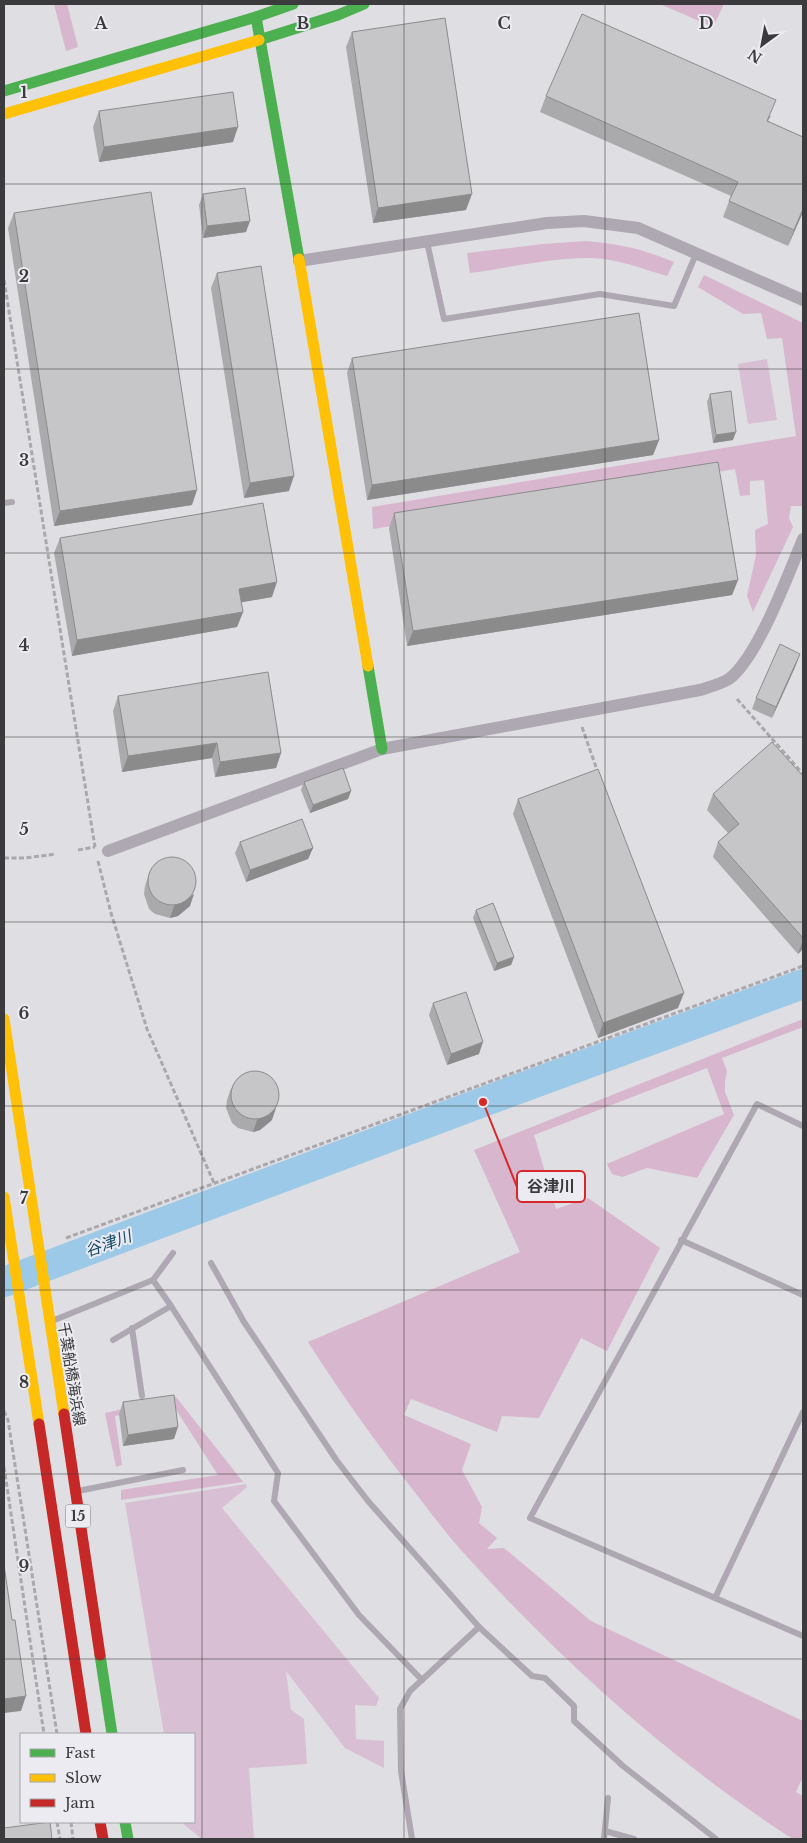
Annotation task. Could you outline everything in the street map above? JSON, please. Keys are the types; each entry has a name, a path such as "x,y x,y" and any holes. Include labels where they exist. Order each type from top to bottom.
{"street":[{"path":"4,91 256,18 293,4"},
{"path":"4,114 260,39 338,15 364,4"},
{"path":"256,18 382,749"},
{"path":"299,261 547,223 584,221 638,228 803,300"},
{"path":"108,851 382,749 700,690 728,679 749,656 770,615 803,539"},
{"name":"千葉船橋海浜線","path":"4,1019 112,1733"},
{"name":"15","path":"4,1197 5,1216 86,1733"},
{"path":"100,1823 103,1839"},
{"path":"125,1823 128,1839"}],"lane":[{"path":"427,242 444,319 600,294 674,306 696,254"},
{"path":"4,503 12,502"},
{"path":"803,1126 756,1104 680,1240 530,1518 803,1636"},
{"path":"680,1240 803,1295"},
{"path":"49,1323 153,1280 174,1253"},
{"path":"211,1263 244,1322 337,1461 368,1501 479,1628 532,1676 546,1678 574,1706 574,1721 623,1766 716,1839"},
{"path":"153,1280 278,1473 274,1501 359,1615 422,1680"},
{"path":"113,1340 171,1306"},
{"path":"132,1328 142,1396"},
{"path":"715,1598 803,1412"},
{"path":"74,1492 183,1470"},
{"path":"412,1839 401,1771 400,1709 410,1691 479,1628"},
{"path":"604,1839 608,1798"},
{"path":"605,1832 634,1839"}],"path":[{"path":"4,280 95,847 111,912 147,1029 214,1183"},
{"path":"737,699 803,774"},
{"path":"582,727 596,768"},
{"path":"78,850 95,847"},
{"path":"4,858 25,858 56,854"},
{"path":"66,1238 803,966"},
{"path":"4,1410 8,1420 57,1733"},
{"path":"4,1468 44,1733"},
{"path":"57,1823 60,1839"},
{"path":"71,1823 74,1839"}],"shaded area":[{"path":"54,4 67,4 78,47 66,51"},
{"path":"660,4 724,4 713,27"},
{"path":"586,241 631,248 674,262 667,276 621,262 592,258 547,261 470,273 467,253"},
{"path":"704,275 803,323 803,506 791,506 789,518 793,527 753,612 747,596 756,555 755,530 768,524 764,480 750,481 750,495 740,496 735,469 373,529 372,507 796,436 782,338 767,339 761,313 743,314 698,287"},
{"path":"767,359 777,420 748,424 738,364"},
{"path":"803,1019 803,1027 722,1058 727,1071 725,1092 734,1115 697,1178 647,1168 622,1177 612,1174 607,1164 724,1114 707,1068 534,1135 556,1209 588,1198 660,1248 607,1351 581,1338 539,1418 502,1416 497,1432 411,1399 404,1415 471,1444 462,1470 482,1507 479,1523 497,1538 487,1549 504,1548 591,1621 803,1721 803,1777 796,1792 803,1796 803,1839 793,1839 747,1808 659,1741 576,1668 536,1629 460,1549 440,1524 362,1422 308,1342 520,1252 474,1150"},
{"path":"176,1397 243,1482 121,1500 121,1490 218,1475 173,1405 115,1416 122,1465 116,1467 105,1413"},
{"path":"246,1484 247,1487 222,1508 379,1698 376,1706 355,1705 356,1739 384,1741 384,1768 345,1748 286,1671 291,1710 304,1719 307,1764 249,1768 254,1839 202,1839 182,1823 195,1823 195,1733 164,1733 125,1503"}],"building":[{"path":"582,14 776,100 767,121 803,137 803,209 794,230 729,201 738,182 546,96"},
{"path":"445,18 472,194 378,208 352,32"},
{"path":"233,92 238,127 104,147 99,111"},
{"path":"245,188 250,221 207,226 203,194"},
{"path":"151,192 197,490 60,511 14,213"},
{"path":"261,266 294,476 250,483 217,273"},
{"path":"639,313 659,440 372,485 352,358"},
{"path":"731,391 736,432 716,435 710,394"},
{"path":"718,462 738,580 413,631 394,513"},
{"path":"263,503 277,582 239,589 243,612 77,640 60,538"},
{"path":"780,644 800,654 776,707 756,698"},
{"path":"268,672 281,753 220,762 217,743 128,756 118,696"},
{"path":"772,742 803,776 803,938 718,842 739,824 713,794"},
{"path":"343,768 351,791 313,805 304,782"},
{"path":"598,769 684,993 603,1023 518,799"},
{"path":"302,819 313,848 250,870 240,842"},
{"path":"167,857 177,857 189,864 196,876 196,886 189,898 177,905 167,905 159,901 152,894 148,886 148,876 152,868 159,861"},
{"path":"493,903 514,957 497,963 476,910"},
{"path":"466,992 483,1042 451,1054 433,1003"},
{"path":"250,1071 260,1071 272,1078 279,1090 279,1100 272,1112 260,1119 250,1119 242,1115 235,1108 231,1100 231,1090 235,1082 242,1075"},
{"path":"174,1395 178,1427 128,1435 123,1402"},
{"path":"4,1565 12,1620 15,1620 26,1696 4,1699"},
{"path":"50,1823 52,1839 4,1839 4,1828"}],"waterway":[{"name":"谷津川","path":"4,1282 803,984"}],"traffic: fast":[{"path":"4,91 256,17 293,4"},
{"path":"259,40 338,15 364,4"},
{"path":"256,17 299,259"},
{"path":"368,666 382,749"},
{"path":"100,1655 112,1733"},
{"path":"125,1823 128,1839"}],"traffic: slow":[{"path":"4,114 259,40"},
{"path":"299,259 368,666"},
{"path":"4,1019 64,1414"},
{"path":"4,1197 39,1424"}],"traffic: jam":[{"path":"64,1414 100,1655"},
{"path":"39,1424 86,1733"},
{"path":"100,1823 103,1839"}],"place":[{"name":"谷津川","path":"483,1102"}]}
